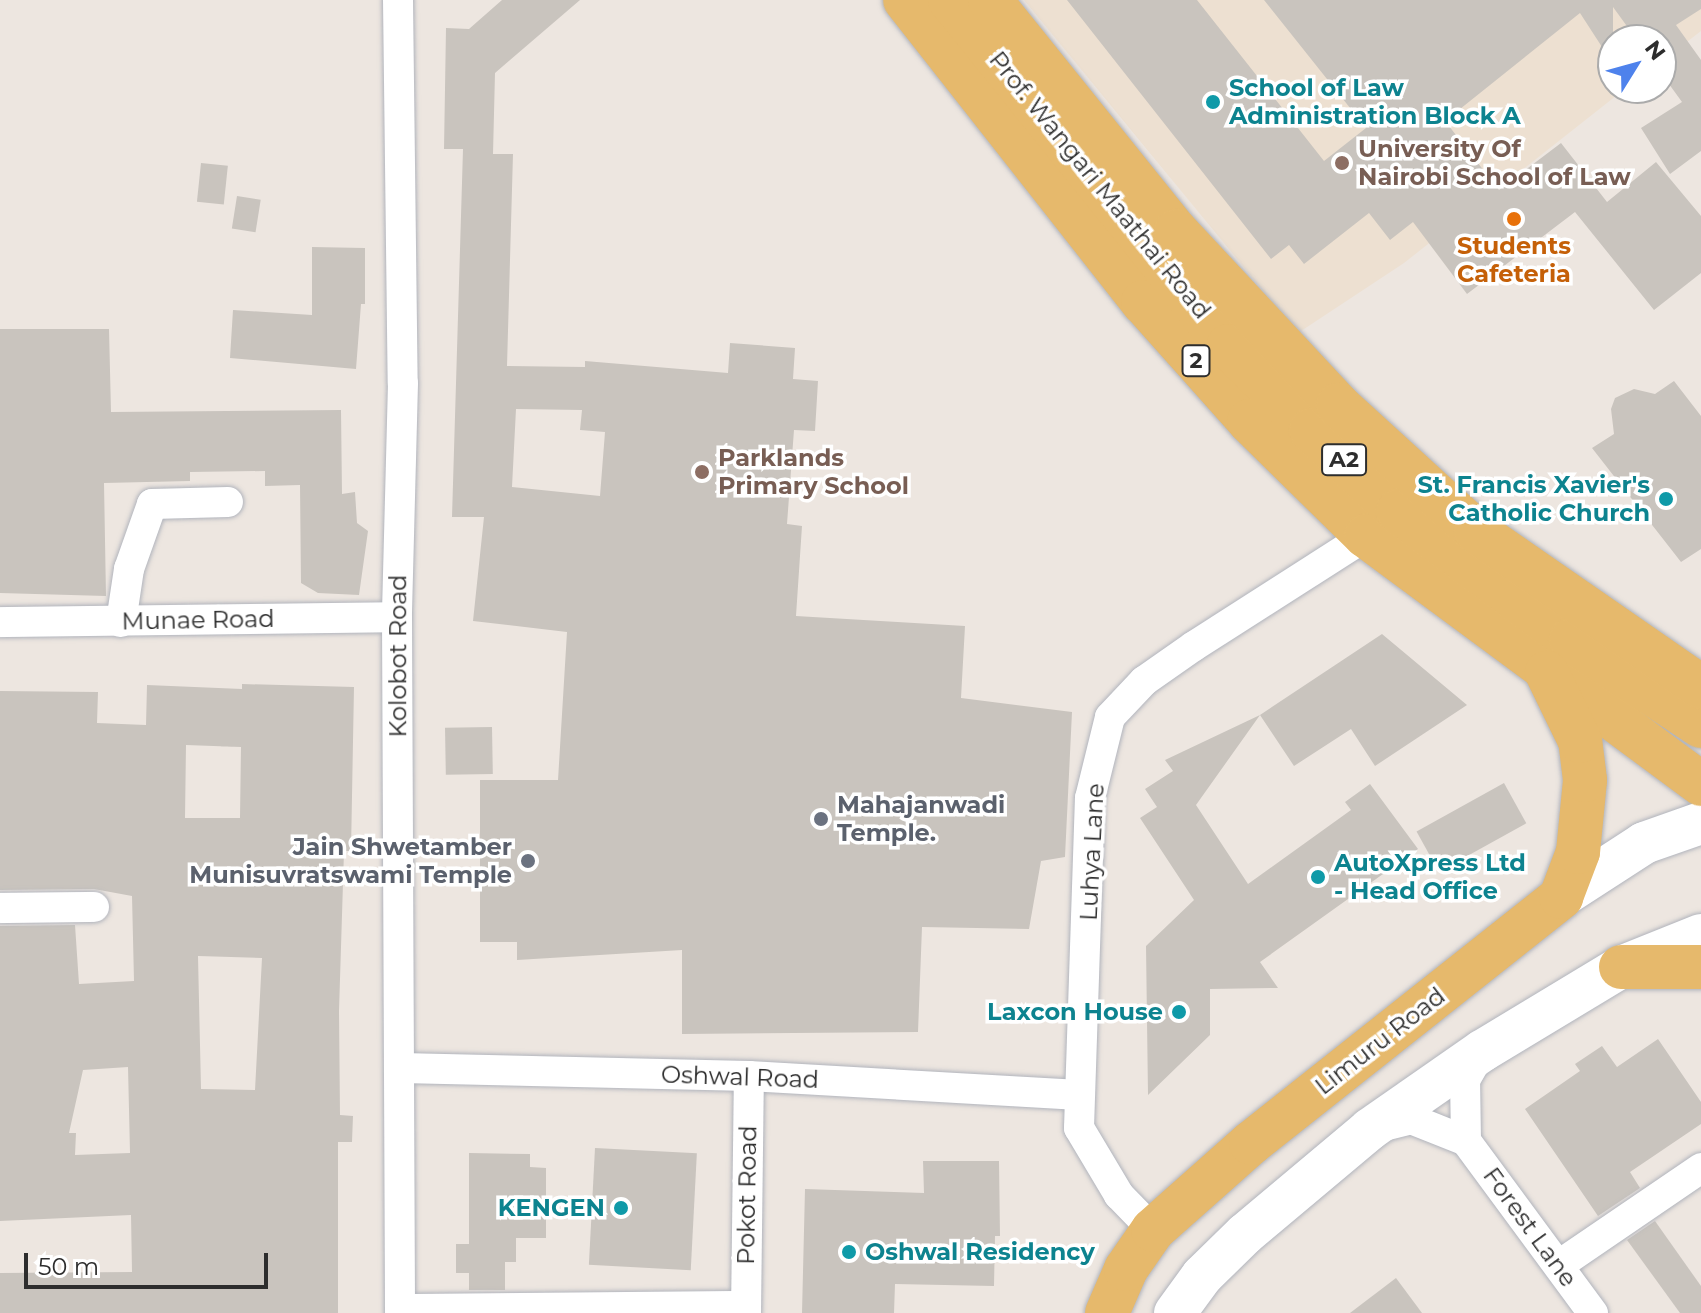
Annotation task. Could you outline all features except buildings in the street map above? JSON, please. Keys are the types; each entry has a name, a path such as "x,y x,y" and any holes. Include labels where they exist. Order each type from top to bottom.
{"main road":[{"name":"2","path":"905,0 1143,302 1249,421 1366,536 1701,784"},
{"name":"Prof. Wangari Maathai Road","path":"950,0 1228,346 1398,511 1571,640 1701,726"},
{"path":"990,0 1176,231 1338,405 1476,531 1701,687"},
{"path":"1544,666 1580,741 1585,780 1578,852 1561,897"},
{"name":"Limuru Road","path":"1107,1313 1126,1269 1153,1230 1251,1143 1561,897 1644,843 1701,823"},
{"path":"1175,1313 1202,1276 1245,1234 1370,1129 1482,1051 1621,967 1701,935"},
{"path":"1621,967 1701,967"}],"street":[{"name":"Kolobot Road","path":"395,1 403,383 397,617 400,1311"},
{"path":"121,622 129,569 152,504 228,502"},
{"name":"Luhya Lane","path":"1153,1230 1119,1195 1089,1151 1079,1128 1090,798 1110,717 1144,681 1366,536"},
{"name":"Munae Road","path":"0,622 397,617"},
{"path":"0,908 94,907"},
{"path":"1370,1129 1411,1119 1466,1141 1465,1080 1482,1051"},
{"name":"Oshwal Road","path":"401,1068 749,1076 1079,1095"},
{"name":"Pokot Road","path":"746,1309 749,1076"},
{"name":"Forest Lane","path":"1466,1141 1593,1313"},
{"path":"1559,1265 1701,1168"},
{"path":"400,1311 746,1309"}],"shaded area":[{"name":"University Of Nairobi School of Law","path":"1024,0 1701,0 1701,31 1677,50 1677,24 1597,24 1597,104 1606,104 1404,263 1298,333"}],"place":[{"name":"School of Law Administration Block A","path":"1213,102"},
{"name":"University Of Nairobi School of Law","path":"1342,163"},
{"name":"Students Cafeteria","path":"1514,219"},
{"name":"Parklands Primary School","path":"702,472"},
{"name":"St. Francis Xavier's Catholic Church","path":"1666,499"},
{"name":"Mahajanwadi Temple.","path":"821,819"},
{"name":"Jain Shwetamber Munisuvratswami Temple","path":"528,861"},
{"name":"AutoXpress Ltd - Head Office","path":"1318,877"},
{"name":"Laxcon House","path":"1179,1012"},
{"name":"KENGEN","path":"621,1208"},
{"name":"Oshwal Residency","path":"849,1252"}]}
